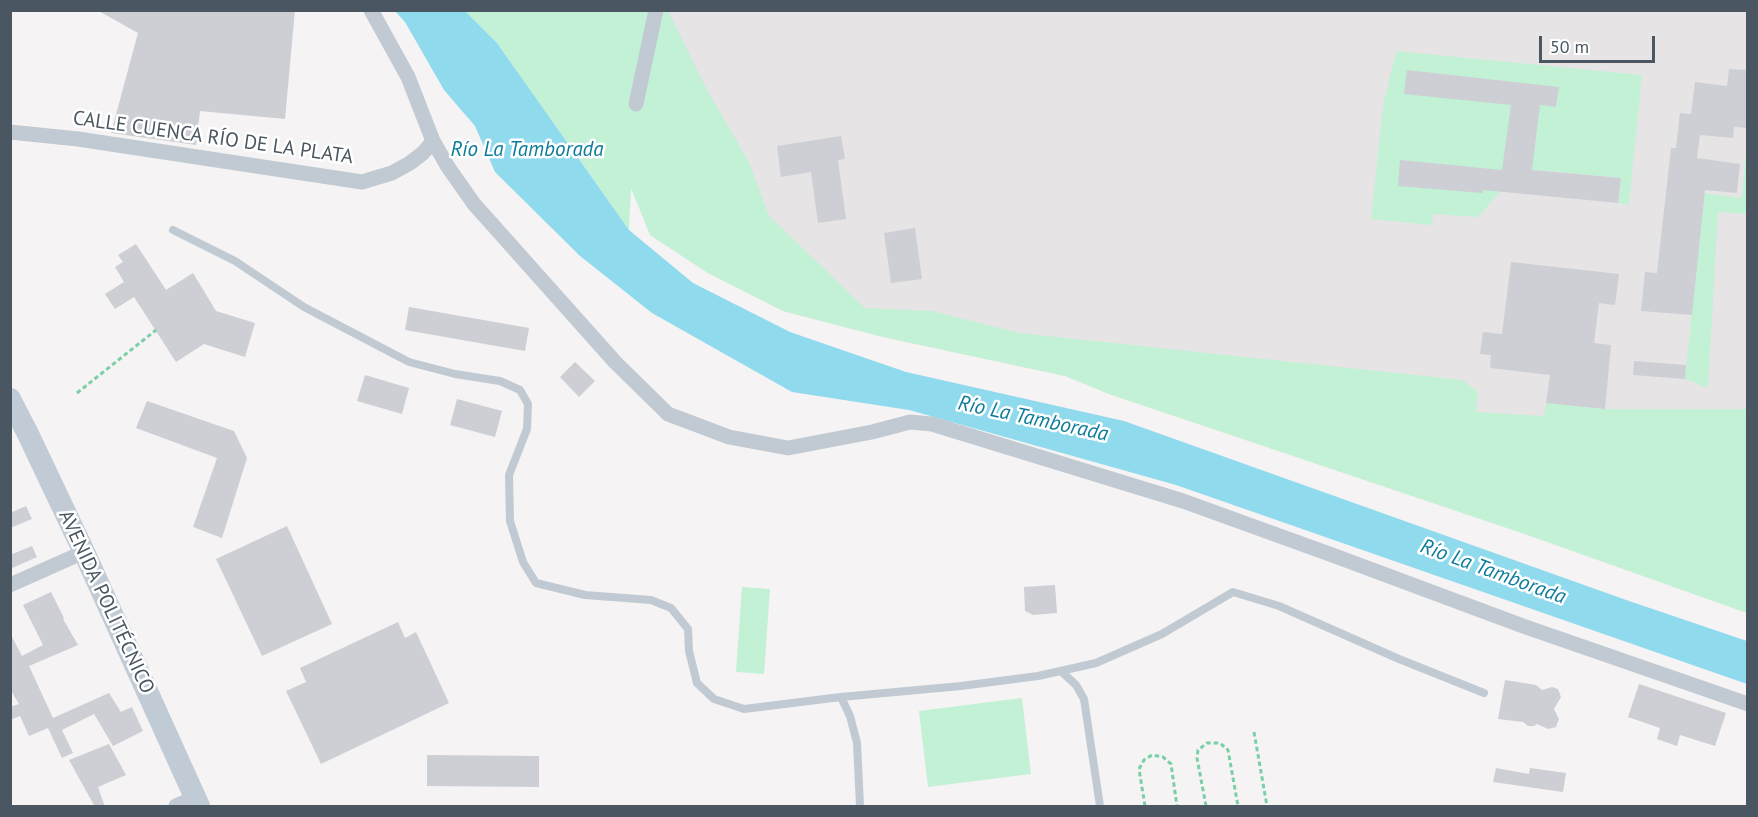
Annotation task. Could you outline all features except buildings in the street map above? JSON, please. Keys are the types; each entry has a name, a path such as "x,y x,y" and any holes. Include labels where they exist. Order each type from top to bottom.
{"main road":[{"name":"AVENIDA POLITÉCNICO","path":"10,399 84,552 190,804"}],"street":[{"path":"371,10 408,77 433,141 474,204 615,362 668,414 729,437 788,448 872,432 910,422 932,424 1183,501 1523,626 1748,704"},
{"path":"636,104 656,10"},
{"name":"CALLE CUENCA RÍO DE LA PLATA","path":"10,132 78,139 362,182 401,168 423,153 433,141"},
{"path":"10,585 84,552"}],"lane":[{"path":"173,230 235,261 304,307 409,362 455,374 500,381 520,390 528,404 527,429 508,475 510,521 523,562 536,583 585,595 651,600 672,608 687,629 689,651 697,683 714,699 744,709 1038,676 1096,663 1162,634 1233,592 1279,606 1400,660 1484,693"},
{"path":"1061,671 1076,685 1084,699 1100,807"},
{"path":"841,697 850,716 857,743 860,807"}],"path":[{"path":"77,393 156,330"},
{"path":"1254,732 1267,807"},
{"path":"1206,807 1197,758 1198,750 1207,742 1220,743 1228,750 1238,807"},
{"path":"1145,807 1138,769 1144,760 1152,755 1163,757 1170,764 1177,807"}],"shaded area":[{"path":"665,11 1747,11 1747,613 1522,533 1109,394 1065,376 883,337 783,311 708,273 650,235"}],"green space":[{"path":"465,11 668,11 707,90 749,162 769,216 865,308 932,311 1019,333 1463,380 1478,392 1476,412 1544,416 1546,403 1605,409 1747,409 1747,613 1522,533 1109,394 1065,376 883,337 783,311 708,273 650,235 631,188 629,230 497,43"},
{"path":"1396,51 1642,75 1629,205 1618,203 1621,178 1503,167 1500,192 1478,217 1433,214 1432,225 1371,219 1383,106"},
{"path":"1747,140 1747,214 1718,212 1708,388 1685,379 1704,193 1742,198"},
{"path":"742,587 770,589 764,674 736,672"},
{"path":"1022,698 1031,774 928,787 919,711"}],"water":[{"name":"Río La Tamborada","path":"395,11 465,11 497,43 629,230 693,283 790,332 906,372 1124,421 1747,641 1747,684 1176,485 909,410 792,392 652,313 580,256 495,172 475,126 444,90 405,22"}]}
